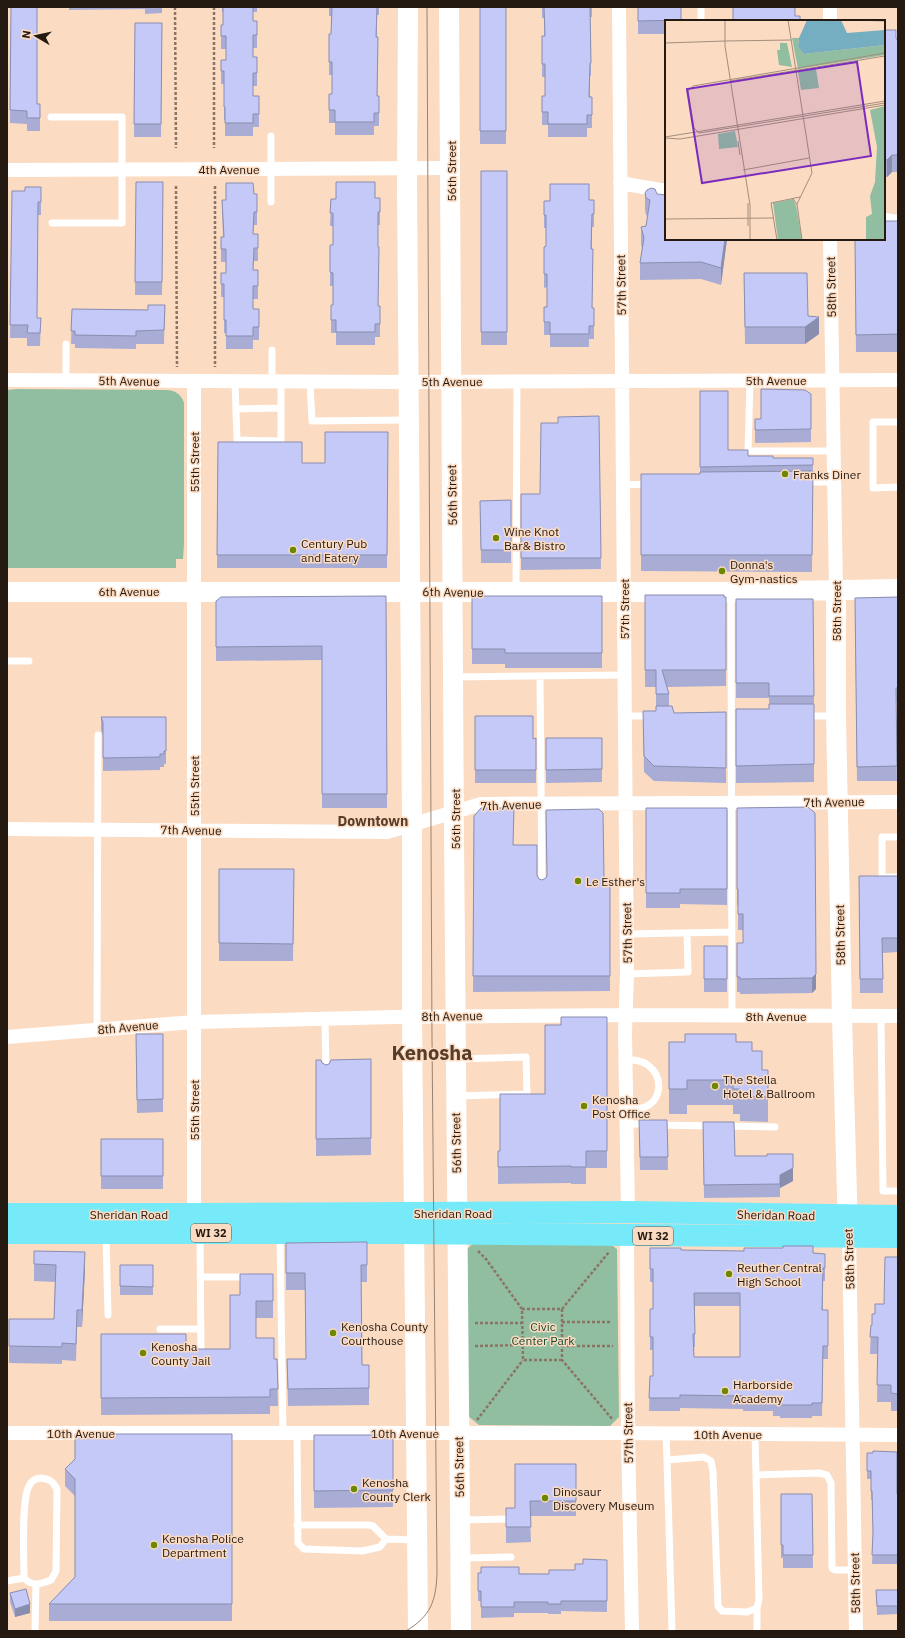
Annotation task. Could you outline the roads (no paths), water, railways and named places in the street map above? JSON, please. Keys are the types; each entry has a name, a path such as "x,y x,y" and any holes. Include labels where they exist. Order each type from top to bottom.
{"main road":[{"name":"Sheridan Road","path":"462,1231 628,1212 848,1227 898,1237"},
{"name":"Sheridan Road","path":"7,1214 197,1224 415,1224 462,1231 627,1235 848,1227 898,1216"},
{"name":"Sheridan Road","path":"7,1233 106,1234 197,1224 280,1233 415,1224"}],"street":[{"path":"408,7 407,169 411,591 412,1016 418,1631"},
{"name":"56th Street","path":"449,7 455,812 455,1059 462,1231 458,1433 461,1631"},
{"name":"57th Street","path":"619,7 627,934 625,1059 628,1212"},
{"path":"830,7 830,20"},
{"name":"4th Avenue","path":"7,170 451,168"},
{"path":"620,183 665,191"},
{"path":"885,220 898,222"},
{"name":"58th Street","path":"830,240 835,451 836,716 856,1570 856,1631"},
{"name":"5th Avenue","path":"7,380 409,382 834,379 898,380"},
{"name":"55th Street","path":"194,382 194,1022 197,1224"},
{"name":"6th Avenue","path":"7,592 731,592 898,589"},
{"name":"7th Avenue","path":"7,830 98,829 388,832 481,804 626,802 898,802"},
{"name":"8th Avenue","path":"7,1037 194,1022 412,1016 898,1016"},
{"name":"57th Street","path":"627,1235 628,1433 632,1631"},
{"name":"10th Avenue","path":"7,1433 666,1433 898,1435"}],"lane":[{"path":"701,7 701,20"},
{"path":"885,33 898,35"},
{"path":"51,117 122,117 122,223 52,223"},
{"path":"271,136 271,202"},
{"path":"66,344 66,381"},
{"path":"235,382 237,440 281,441 281,408 272,350"},
{"path":"750,380 748,451 835,451"},
{"path":"516,592 517,381"},
{"path":"310,382 312,421 409,420"},
{"path":"236,409 281,408"},
{"path":"898,422 873,422 873,488 898,487"},
{"path":"794,482 835,482"},
{"path":"623,485 655,484"},
{"path":"731,592 728,717 732,803 732,1016"},
{"path":"7,661 29,661"},
{"path":"454,677 624,675"},
{"path":"540,676 542,890"},
{"path":"625,716 656,716"},
{"path":"794,716 836,716"},
{"path":"728,717 739,717"},
{"path":"97,1030 98,735"},
{"path":"898,837 882,837 882,877 898,876"},
{"path":"627,934 732,932"},
{"path":"627,974 688,972 687,933"},
{"path":"881,1016 883,1191 898,1191"},
{"path":"325,1019 326,1077"},
{"path":"455,1059 526,1057 527,1094 456,1096"},
{"path":"625,1059 637,1060 648,1065 655,1071 659,1088 657,1096 645,1107 626,1109"},
{"path":"626,1124 775,1127"},
{"path":"197,1224 200,1277 201,1353"},
{"path":"280,1233 277,1277 283,1433"},
{"path":"106,1234 108,1315"},
{"path":"200,1277 259,1277"},
{"path":"160,1329 200,1329"},
{"path":"297,1433 298,1543 304,1549 362,1551 380,1547 386,1539"},
{"path":"666,1433 672,1631"},
{"path":"755,1434 759,1598 757,1608 757,1631"},
{"path":"667,1460 704,1457 711,1461 713,1472 718,1606 722,1611 747,1612 757,1608"},
{"path":"756,1475 819,1473 827,1475 831,1483 832,1568 835,1570 856,1570"},
{"path":"47,1478 54,1482 57,1489 56,1571 51,1580 36,1584 28,1583 24,1578 24,1519 27,1491 34,1479 47,1478"},
{"path":"459,1520 508,1519"},
{"path":"297,1525 368,1524 374,1526 386,1539 418,1540"},
{"path":"460,1558 511,1557"},
{"path":"7,1581 24,1578"},
{"path":"35,1631 36,1584"}],"tram line":[{"path":"406,1631 421,1620 427,1613 433,1600 437,1573 432,1038 427,7"}],"place":[{"name":"Franks Diner","path":"785,474"},
{"name":"Wine Knot Bar& Bistro","path":"496,538"},
{"name":"Century Pub and Eatery","path":"293,550"},
{"name":"Donna's Gym-nastics","path":"722,571"},
{"name":"Le Esther's","path":"578,881"},
{"name":"The Stella Hotel & Ballroom","path":"715,1086"},
{"name":"Kenosha Post Office","path":"584,1106"},
{"name":"Reuther Central High School","path":"729,1274"},
{"name":"Kenosha County Courthouse","path":"333,1333"},
{"name":"Kenosha County Jail","path":"143,1353"},
{"name":"Harborside Academy","path":"725,1391"},
{"name":"Kenosha County Clerk","path":"354,1489"},
{"name":"Dinosaur Discovery Museum","path":"545,1498"},
{"name":"Kenosha Police Department","path":"154,1545"}],"district":[{"name":"Downtown","path":"373,821"},
{"name":"Kenosha","path":"432,1052"}],"park label":[{"name":"Civic Center Park","path":"543,1333"}]}
